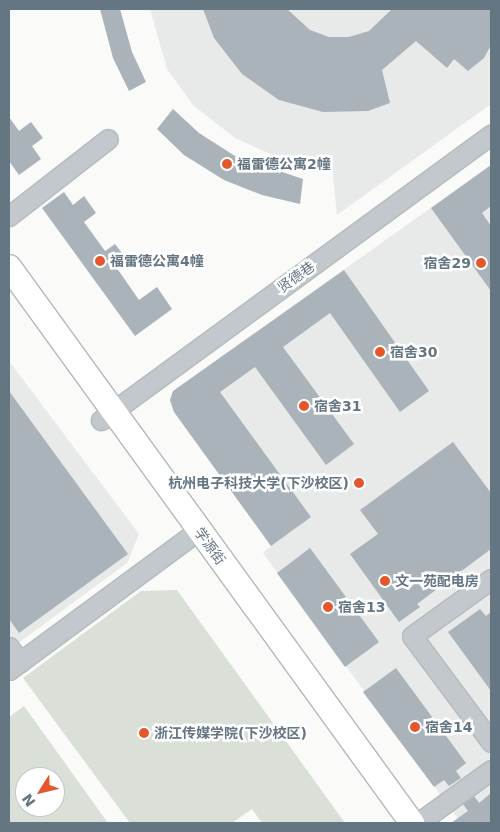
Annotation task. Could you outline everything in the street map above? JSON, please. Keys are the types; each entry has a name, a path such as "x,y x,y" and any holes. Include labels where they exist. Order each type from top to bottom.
{"main road":[{"name":"学源街","path":"9,267 188,539 394,823"},
{"name":"学源街","path":"9,292 106,416 412,823"}],"street":[{"name":"贤德巷","path":"106,416 491,134"},
{"path":"9,216 108,139"},
{"path":"12,660 188,539"},
{"path":"491,579 412,636 491,742"},
{"path":"418,823 491,770"}],"shaded area":[{"path":"150,9 491,9 491,104 337,215 332,166 277,157 235,138 193,105 167,69"},
{"name":"杭州电子科技大学(下沙校区)","path":"491,165 491,823 461,823 263,553 271,546 174,412 170,400 173,391"},
{"path":"9,361 139,534 127,563 9,650"},
{"name":"浙江传媒学院(下沙校区)","path":"177,590 345,823 262,823 252,809 232,823 130,823 23,678 141,591"},
{"path":"24,706 108,823 9,823 9,717"}],"building":[{"path":"100,9 120,9 132,52 146,82 129,91 113,58"},
{"path":"203,9 287,9 310,30 329,37 349,37 369,31 392,9 491,9 491,45 484,58 468,71 454,59 447,68 416,41 382,70 390,103 368,111 323,112 279,100 242,74 214,38"},
{"name":"福雷德公寓2幢","path":"173,109 199,133 235,156 303,179 300,204 262,195 224,180 184,155 157,129"},
{"path":"9,117 19,131 31,122 43,138 32,146 41,159 19,175 9,161"},
{"name":"宿舍29","path":"491,165 491,206 482,213 491,226 491,291 431,208"},
{"name":"福雷德公寓4幢","path":"64,192 73,205 84,196 96,213 84,222 105,251 115,244 125,257 114,264 139,300 157,287 172,309 135,336 42,208"},
{"path":"344,270 429,391 400,412 330,313 283,347 354,444 326,465 255,367 220,392 311,517 271,546 174,412 170,400 173,391"},
{"path":"9,391 128,554 19,633 9,619"},
{"path":"453,442 491,493 491,549 417,604 420,607 399,622 350,554 378,534 360,510"},
{"name":"宿舍13","path":"310,548 379,642 345,667 277,573"},
{"path":"480,609 486,616 491,612 491,691 448,632"},
{"name":"宿舍14","path":"396,668 466,763 456,771 461,778 449,786 444,780 434,787 363,692"},
{"path":"491,793 491,823 451,823 468,811 463,804 474,796 479,803"}],"place":[{"name":"福雷德公寓2幢","path":"227,164"},
{"name":"福雷德公寓4幢","path":"100,261"},
{"name":"宿舍29","path":"481,263"},
{"name":"宿舍30","path":"380,352"},
{"name":"宿舍31","path":"304,406"},
{"name":"杭州电子科技大学(下沙校区)","path":"359,483"},
{"name":"文一苑配电房","path":"385,581"},
{"name":"宿舍13","path":"328,607"},
{"name":"宿舍14","path":"415,727"},
{"name":"浙江传媒学院(下沙校区)","path":"144,733"}]}
